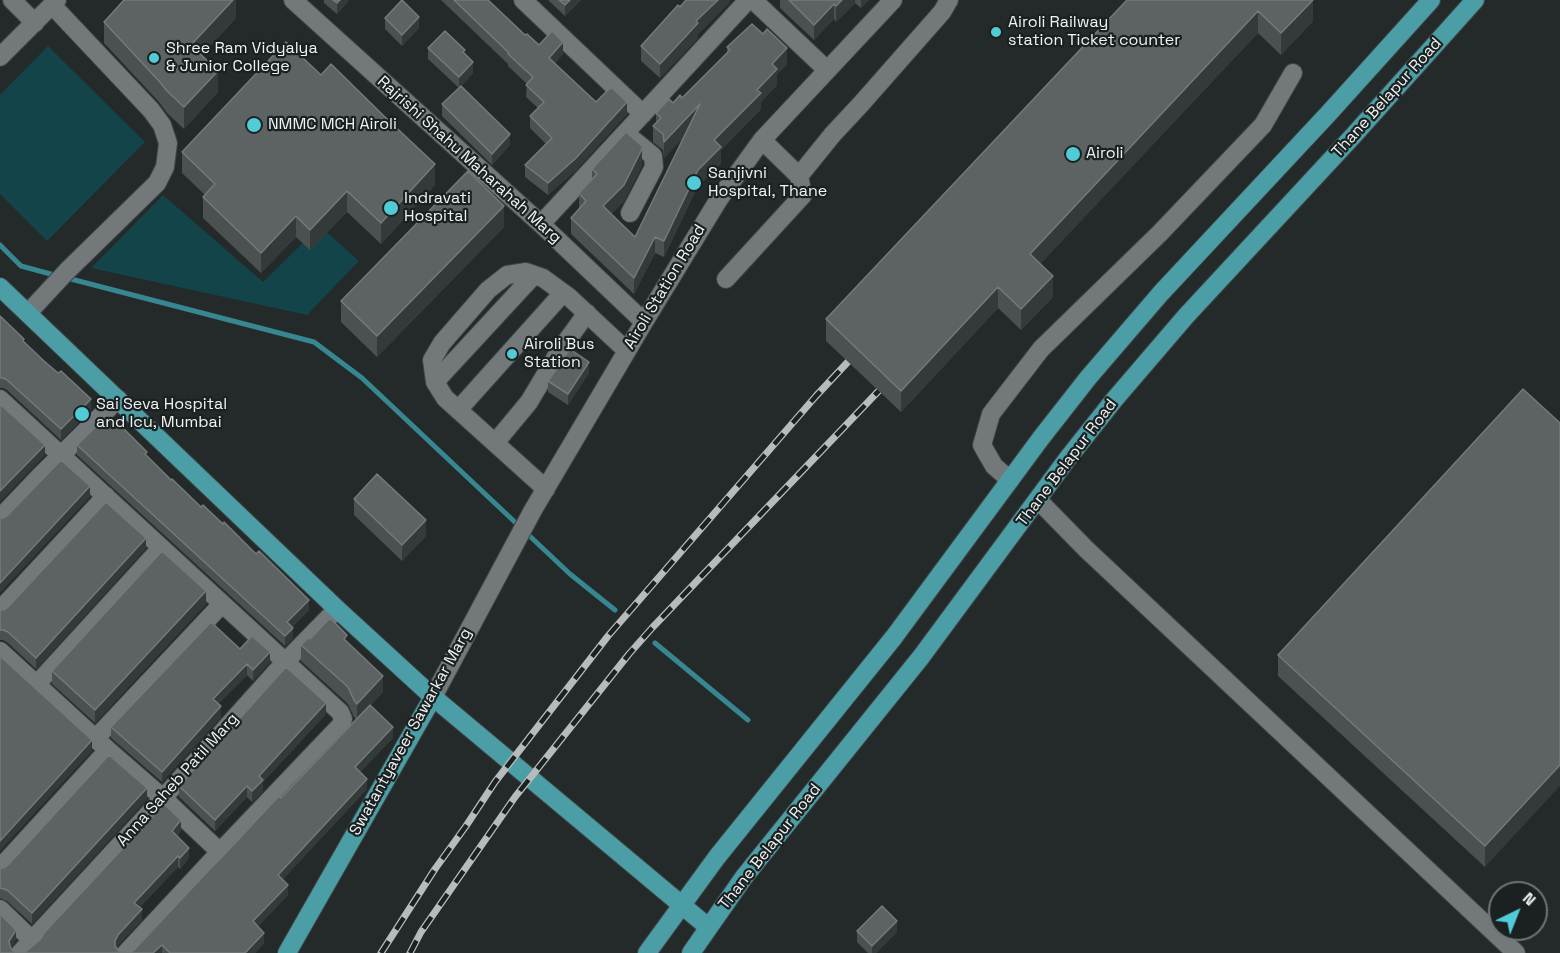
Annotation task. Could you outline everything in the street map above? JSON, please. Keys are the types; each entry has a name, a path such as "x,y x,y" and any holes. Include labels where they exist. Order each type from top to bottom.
{"main road":[{"name":"Thane Belapur Road","path":"647,953 717,857 894,637 1088,378 1161,293 1431,0"},
{"name":"Thane Belapur Road","path":"691,953 744,877 921,657 1068,458 1114,400 1186,315 1353,136 1475,0"},
{"path":"0,287 33,307 118,399 433,698 708,927"},
{"name":"Swatantyaveer Sawarkar Marg","path":"287,953 433,698"}],"street":[{"path":"12,0 35,23"},
{"name":"Rajrishi Shahu Maharahah Marg","path":"293,0 541,224 644,322"},
{"path":"523,0 643,114"},
{"path":"541,224 748,0"},
{"path":"753,0 827,70"},
{"name":"Airoli Station Road","path":"533,510 719,199 762,141 893,0"},
{"path":"799,176 833,134 942,12 949,0"},
{"path":"0,57 54,3 151,110 162,125 168,143 165,167 157,183 33,307"},
{"path":"1010,480 994,466 982,445 991,414 1041,349 1160,233 1263,125 1293,73"},
{"path":"625,133 653,156 654,167 630,213"},
{"path":"726,279 803,195 799,176 762,141"},
{"path":"546,489 445,398 435,382 432,360 442,343 488,290 507,275 525,272 543,278 563,293 627,351"},
{"path":"458,410 563,293"},
{"path":"495,443 529,402 560,350 586,313"},
{"path":"0,399 340,711 343,718 341,725 126,953"},
{"path":"0,518 118,399"},
{"path":"0,610 106,496"},
{"path":"1038,500 1103,565 1516,953"},
{"name":"Swatantyaveer Sawarkar Marg","path":"433,698 533,510"},
{"path":"36,685 161,548"},
{"path":"0,868 222,604"},
{"name":"Anna Saheb Patil Marg","path":"26,947 285,662 337,609"},
{"path":"0,651 163,798 219,852"},
{"path":"0,909 26,947"}],"shaded area":[{"path":"48,46 145,142 47,241 0,194 0,95"},
{"path":"163,195 263,282 320,226 359,261 307,315 91,268"}],"building":[{"name":"Shree Ram Vidyalya & Junior College","path":"124,0 233,0 191,45 218,71 184,107 104,22"},
{"path":"402,0 419,17 402,35 385,18"},
{"path":"454,0 488,0 539,45 552,31 563,42 549,58 596,102 611,87 627,102 576,158 548,183 525,165 552,138 530,116 544,102 526,85 533,77"},
{"path":"559,0 570,0 565,5"},
{"path":"686,0 718,0 696,21 698,23 660,64 641,46 678,5 680,7"},
{"path":"789,0 842,0 836,6 834,4 814,25"},
{"name":"Airoli","path":"1127,0 1313,0 1281,33 1258,11 1030,254 1053,276 1021,309 998,287 901,391 826,319"},
{"path":"752,24 763,34 767,29 787,48 772,64 777,69 757,90 761,93 714,140 721,147 698,170 664,241 655,237 634,278 571,218 586,201 579,193 597,174 592,169 626,132 642,146 642,149 624,185 603,206 635,237 700,104 664,142 663,134 653,126 661,118 656,113 669,99 673,103 680,95 682,98 730,50 727,47"},
{"path":"445,31 465,50 463,52 473,62 459,77 428,48"},
{"path":"286,42 321,75 331,64 435,164 381,223 347,191 310,230 296,216 261,253 203,197 215,184 182,152"},
{"path":"461,86 510,134 492,154 442,104"},
{"path":"468,171 504,206 377,336 341,301"},
{"path":"0,316 44,361 58,373 61,371 91,399 61,429 7,380 0,378"},
{"path":"570,349 589,362 568,394 548,381"},
{"path":"1523,389 1560,423 1560,765 1485,846 1278,655"},
{"path":"0,404 45,445 0,491"},
{"path":"108,415 147,452 145,454 171,480 201,507 203,505 223,524 224,522 256,554 259,551 309,600 287,622 293,628 285,636 77,445"},
{"path":"61,460 90,486 0,583 0,518 8,515"},
{"path":"377,474 426,520 402,545 354,499"},
{"path":"106,502 146,538 36,658 8,632 0,630 0,610 8,607"},
{"path":"162,551 206,591 95,710 52,671"},
{"path":"330,618 347,635 344,639 383,676 357,704 348,687 301,645"},
{"path":"211,622 240,649 252,636 270,652 253,670 247,664 213,699 221,706 162,772 111,727"},
{"path":"0,656 92,740 0,841"},
{"path":"286,667 326,703 259,776 263,780 252,791 247,786 215,820 179,786"},
{"path":"370,705 393,727 355,767 367,779 278,875 288,885 253,921 264,933 245,953 170,953 162,945 153,953 130,953 279,796 281,798"},
{"path":"109,755 147,788 32,913 7,890 0,888 0,868 8,865"},
{"path":"164,804 181,820 172,831 189,848 180,858 178,856 134,903 142,909 115,941 115,946 123,953 24,953 41,939 44,933"},
{"path":"882,906 897,921 872,946 857,931"},
{"path":"0,914 16,930 9,941 12,950 17,953 0,953"}],"waterway":[{"path":"0,245 21,266 58,276"},
{"path":"67,278 314,342 362,378 570,574 615,610"},
{"path":"655,643 748,720"}],"railway":[{"path":"381,953 495,782 608,636 816,396 859,350"},
{"path":"410,953 421,932 515,797 629,654 891,378"}],"place":[{"name":"Airoli Railway station Ticket counter","path":"996,32"},
{"name":"Shree Ram Vidyalya & Junior College","path":"154,58"},
{"name":"NMMC MCH Airoli","path":"254,125"},
{"name":"Airoli","path":"1073,154"},
{"name":"Sanjivni Hospital, Thane","path":"694,183"},
{"name":"Indravati Hospital","path":"391,208"},
{"name":"Airoli Bus Station","path":"512,354"},
{"name":"Sai Seva Hospital and Icu, Mumbai","path":"82,414"}]}
